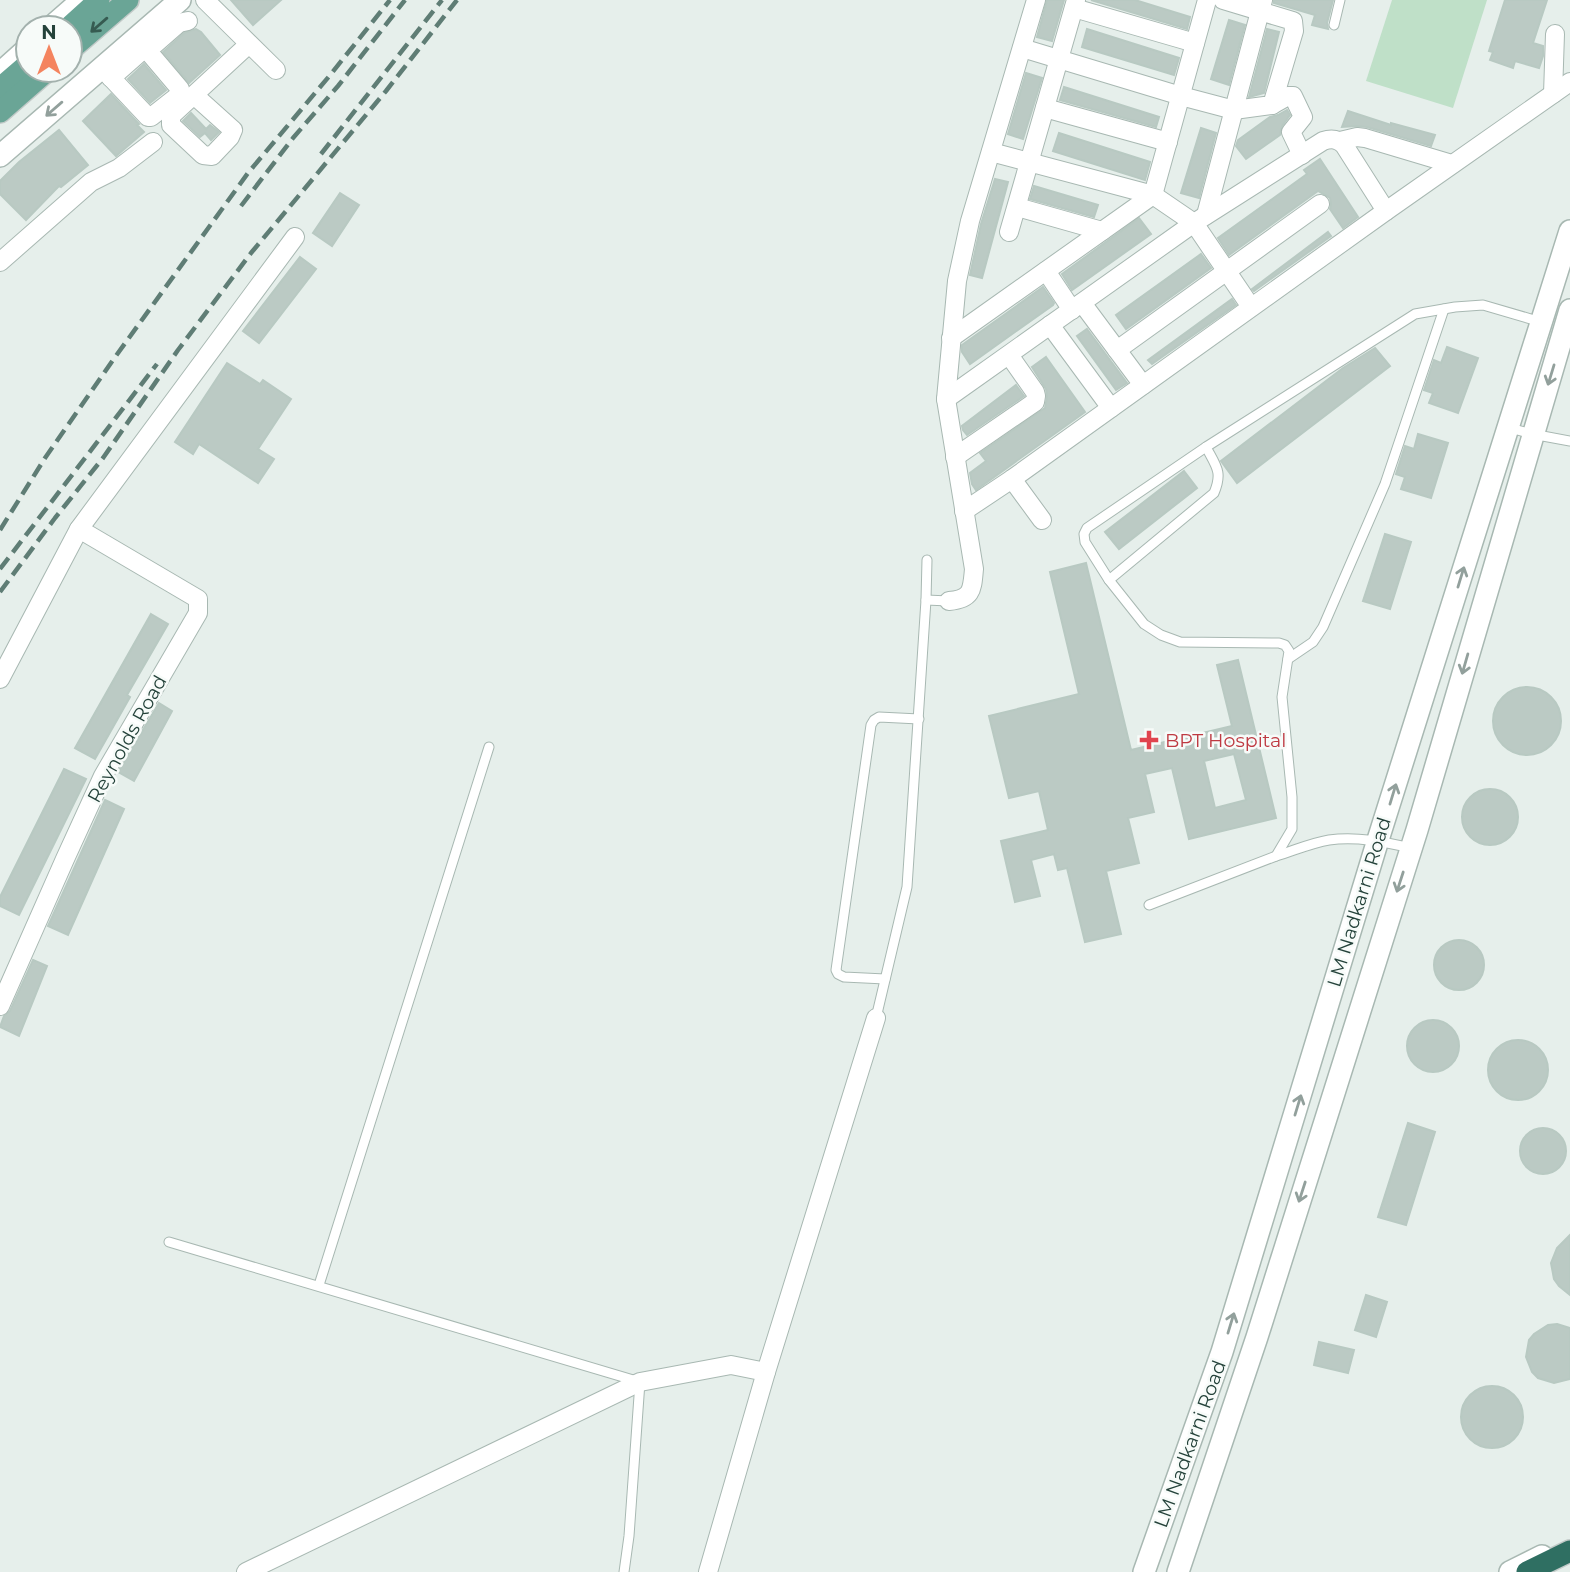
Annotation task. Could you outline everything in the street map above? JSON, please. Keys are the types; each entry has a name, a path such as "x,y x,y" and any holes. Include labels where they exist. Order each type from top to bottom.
{"highway":[{"path":"1527,1572 1570,1551"}],"main road":[{"path":"84,14 99,0"},
{"path":"84,38 128,0"},
{"path":"0,88 14,76"},
{"path":"0,112 32,84"}],"street":[{"path":"66,14 82,0"},
{"path":"0,156 145,40 180,0"},
{"path":"205,0 276,71"},
{"path":"949,601 969,595 974,569 946,399 957,281 970,221 1036,0"},
{"path":"951,338 1153,194 1207,0"},
{"path":"1223,0 1262,5 1293,21 1294,26 1272,105"},
{"path":"1009,232 1075,4 1195,43"},
{"path":"1200,219 1234,110 1262,5"},
{"path":"145,40 188,21"},
{"path":"1553,94 1555,34"},
{"path":"106,73 148,117 179,94 180,89 145,40"},
{"path":"145,40 183,74"},
{"path":"194,94 249,44"},
{"path":"1021,48 1234,110 1272,105 1293,96 1303,117 1291,135 1302,155"},
{"path":"0,73 14,60"},
{"path":"964,510 1012,479 1451,164 1570,82"},
{"path":"1045,108 1168,142"},
{"path":"946,399 1200,219 1323,141 1365,138 1451,164"},
{"path":"1340,141 1386,211"},
{"path":"0,262 91,182 119,168 153,142"},
{"path":"991,152 1153,194 1200,219 1227,271 1251,307"},
{"path":"1117,350 1320,204"},
{"path":"1017,207 1102,231"},
{"name":"LM Nadkarni Road","path":"1144,1572 1222,1352 1378,840 1570,232"},
{"path":"0,679 79,528 295,237"},
{"path":"1046,271 1117,350 1143,385"},
{"path":"1543,322 1568,318"},
{"name":"LM Nadkarni Road","path":"1178,1572 1257,1337 1411,848 1568,318"},
{"path":"1050,325 1111,408"},
{"path":"955,457 1035,402 1035,392 1009,355"},
{"path":"1012,479 1042,520"},
{"name":"Reynolds Road","path":"0,1006 103,776 198,613 198,600 79,528"},
{"path":"708,1572 766,1371 876,1018"},
{"path":"246,1572 640,1382 731,1365 766,1371"},
{"path":"1510,1572 1570,1542"}],"lane":[{"path":"1334,25 1340,0"},
{"path":"1276,856 1292,830 1292,797 1282,697 1289,651 1285,645 1279,643 1180,642 1161,635 1144,624 1109,580 1085,542 1084,534 1087,528 1206,447 1415,314 1483,305 1543,322"},
{"path":"1288,659 1313,642 1323,627 1385,484 1444,309"},
{"path":"1508,427 1570,441"},
{"path":"1109,580 1214,493 1219,482 1218,469 1206,447"},
{"path":"876,1018 906,887 919,719 927,560"},
{"path":"926,600 949,601"},
{"path":"885,979 844,977 836,970 872,725 879,717 919,719"},
{"path":"319,1285 489,747"},
{"path":"1149,905 1276,856 1328,840 1378,840 1411,848"},
{"path":"169,1242 640,1382 624,1572"}],"green space":[{"path":"1392,0 1487,0 1453,108 1366,81"}],"building":[{"path":"231,0 281,0 253,25"},
{"path":"1047,0 1064,0 1052,41 1037,37"},
{"path":"1091,0 1135,0 1190,17 1187,29"},
{"path":"1274,0 1333,0 1328,29 1312,25 1315,15 1274,3"},
{"path":"1505,0 1547,0 1533,43 1543,46 1539,68 1515,61 1513,68 1490,60 1493,52 1489,51"},
{"path":"1229,20 1245,25 1229,85 1211,79"},
{"path":"196,29 220,55 189,83 163,52 184,33"},
{"path":"1087,29 1179,58 1174,75 1082,47"},
{"path":"1267,29 1279,32 1264,93 1249,97"},
{"path":"144,64 166,90 150,103 128,79"},
{"path":"1026,73 1042,78 1023,139 1008,134"},
{"path":"1064,87 1159,117 1156,127 1060,100"},
{"path":"111,94 144,132 116,156 83,121"},
{"path":"1287,110 1290,115 1282,126 1280,135 1246,159 1236,146 1238,140 1270,117"},
{"path":"1348,111 1435,135 1431,146 1367,127 1342,127"},
{"path":"191,113 206,129 210,125 219,132 211,140 205,133 200,137 183,121"},
{"path":"1201,128 1216,133 1199,198 1181,193"},
{"path":"59,130 88,165 59,186 26,220 0,194 0,181"},
{"path":"1059,133 1150,162 1145,180 1053,151"},
{"path":"1320,159 1358,217 1343,228 1330,209 1330,198 1318,191 1229,255 1218,238 1307,174 1304,170"},
{"path":"995,179 1008,182 982,278 970,275 981,224"},
{"path":"1034,186 1098,205 1094,217 1030,199"},
{"path":"340,193 359,205 332,246 313,233"},
{"path":"1139,218 1151,234 1072,290 1062,274"},
{"path":"1328,232 1331,236 1254,291 1252,289"},
{"path":"1201,254 1211,268 1126,329 1116,315"},
{"path":"300,257 316,269 259,343 243,331"},
{"path":"1043,287 1053,305 970,364 962,352 962,345"},
{"path":"1232,299 1236,305 1152,364 1148,360"},
{"path":"1087,329 1127,383 1116,390 1077,336"},
{"path":"1447,347 1478,358 1458,413 1429,403 1433,393 1424,390 1434,360 1441,363"},
{"path":"1375,348 1390,366 1237,483 1221,461 1343,368"},
{"path":"1046,357 1085,412 976,490 970,473 986,461 980,453 1045,408 1046,389 1032,367"},
{"path":"227,363 260,384 263,380 291,399 258,449 274,459 258,483 199,444 193,454 175,442"},
{"path":"1016,385 1024,396 967,435 962,426"},
{"path":"1418,434 1448,443 1431,498 1401,489 1405,477 1396,474 1405,446 1414,449"},
{"path":"1184,471 1197,488 1119,549 1105,532"},
{"path":"1385,534 1411,542 1390,609 1363,601"},
{"path":"1086,563 1131,750 1232,726 1217,665 1238,660 1276,818 1189,839 1172,768 1145,774 1154,812 1128,818 1139,863 1106,871 1121,934 1085,942 1067,868 1058,870 1054,854 1031,860 1040,896 1015,902 1001,841 1048,830 1039,791 1009,798 989,716 1079,694 1050,572","holes":["1234,754 1246,800 1215,808 1204,761"]},
{"path":"151,614 168,624 127,695 130,697 95,759 75,748"},
{"path":"1527,687 1540,690 1551,697 1558,708 1561,721 1558,734 1551,745 1540,752 1527,755 1514,752 1503,745 1496,734 1493,721 1496,708 1503,697 1514,690"},
{"path":"159,703 172,711 134,781 118,772"},
{"path":"64,769 86,779 19,915 0,906 0,897"},
{"path":"1490,789 1501,791 1510,797 1516,806 1516,828 1510,837 1501,843 1490,845 1479,843 1470,837 1464,828 1462,817 1464,806 1470,797 1479,791"},
{"path":"105,800 124,809 68,935 48,926"},
{"path":"1459,940 1477,947 1484,965 1477,983 1459,990 1441,983 1434,965 1441,947"},
{"path":"33,960 47,966 19,1036 0,1027"},
{"path":"1433,1020 1443,1022 1451,1028 1457,1036 1457,1056 1451,1064 1443,1070 1433,1072 1423,1070 1415,1064 1409,1056 1407,1046 1409,1036 1415,1028 1423,1022"},
{"path":"1512,1040 1524,1040 1543,1053 1548,1070 1546,1082 1535,1095 1524,1100 1512,1100 1493,1087 1488,1076 1488,1064 1501,1045"},
{"path":"1408,1123 1435,1132 1406,1225 1378,1217"},
{"path":"1543,1128 1559,1135 1566,1151 1559,1167 1543,1174 1527,1167 1520,1151 1527,1135"},
{"path":"1570,1235 1570,1295 1554,1279 1551,1263 1557,1248"},
{"path":"1366,1295 1387,1302 1376,1337 1355,1330"},
{"path":"1557,1324 1570,1328 1570,1379 1554,1383 1538,1378 1532,1372 1526,1357 1529,1340 1534,1334 1548,1325"},
{"path":"1319,1342 1354,1350 1348,1373 1314,1365"},
{"path":"1492,1386 1514,1395 1523,1417 1514,1439 1492,1448 1470,1439 1461,1417 1470,1395"}],"railway":[{"path":"0,530 45,458 113,360 248,173 390,0"},
{"path":"241,206 405,0"},
{"path":"321,154 442,0"},
{"path":"0,592 103,458 178,350 251,253 386,91 457,0"},
{"path":"0,569 157,364"}],"place":[{"name":"BPT Hospital","path":"1149,740"}]}
